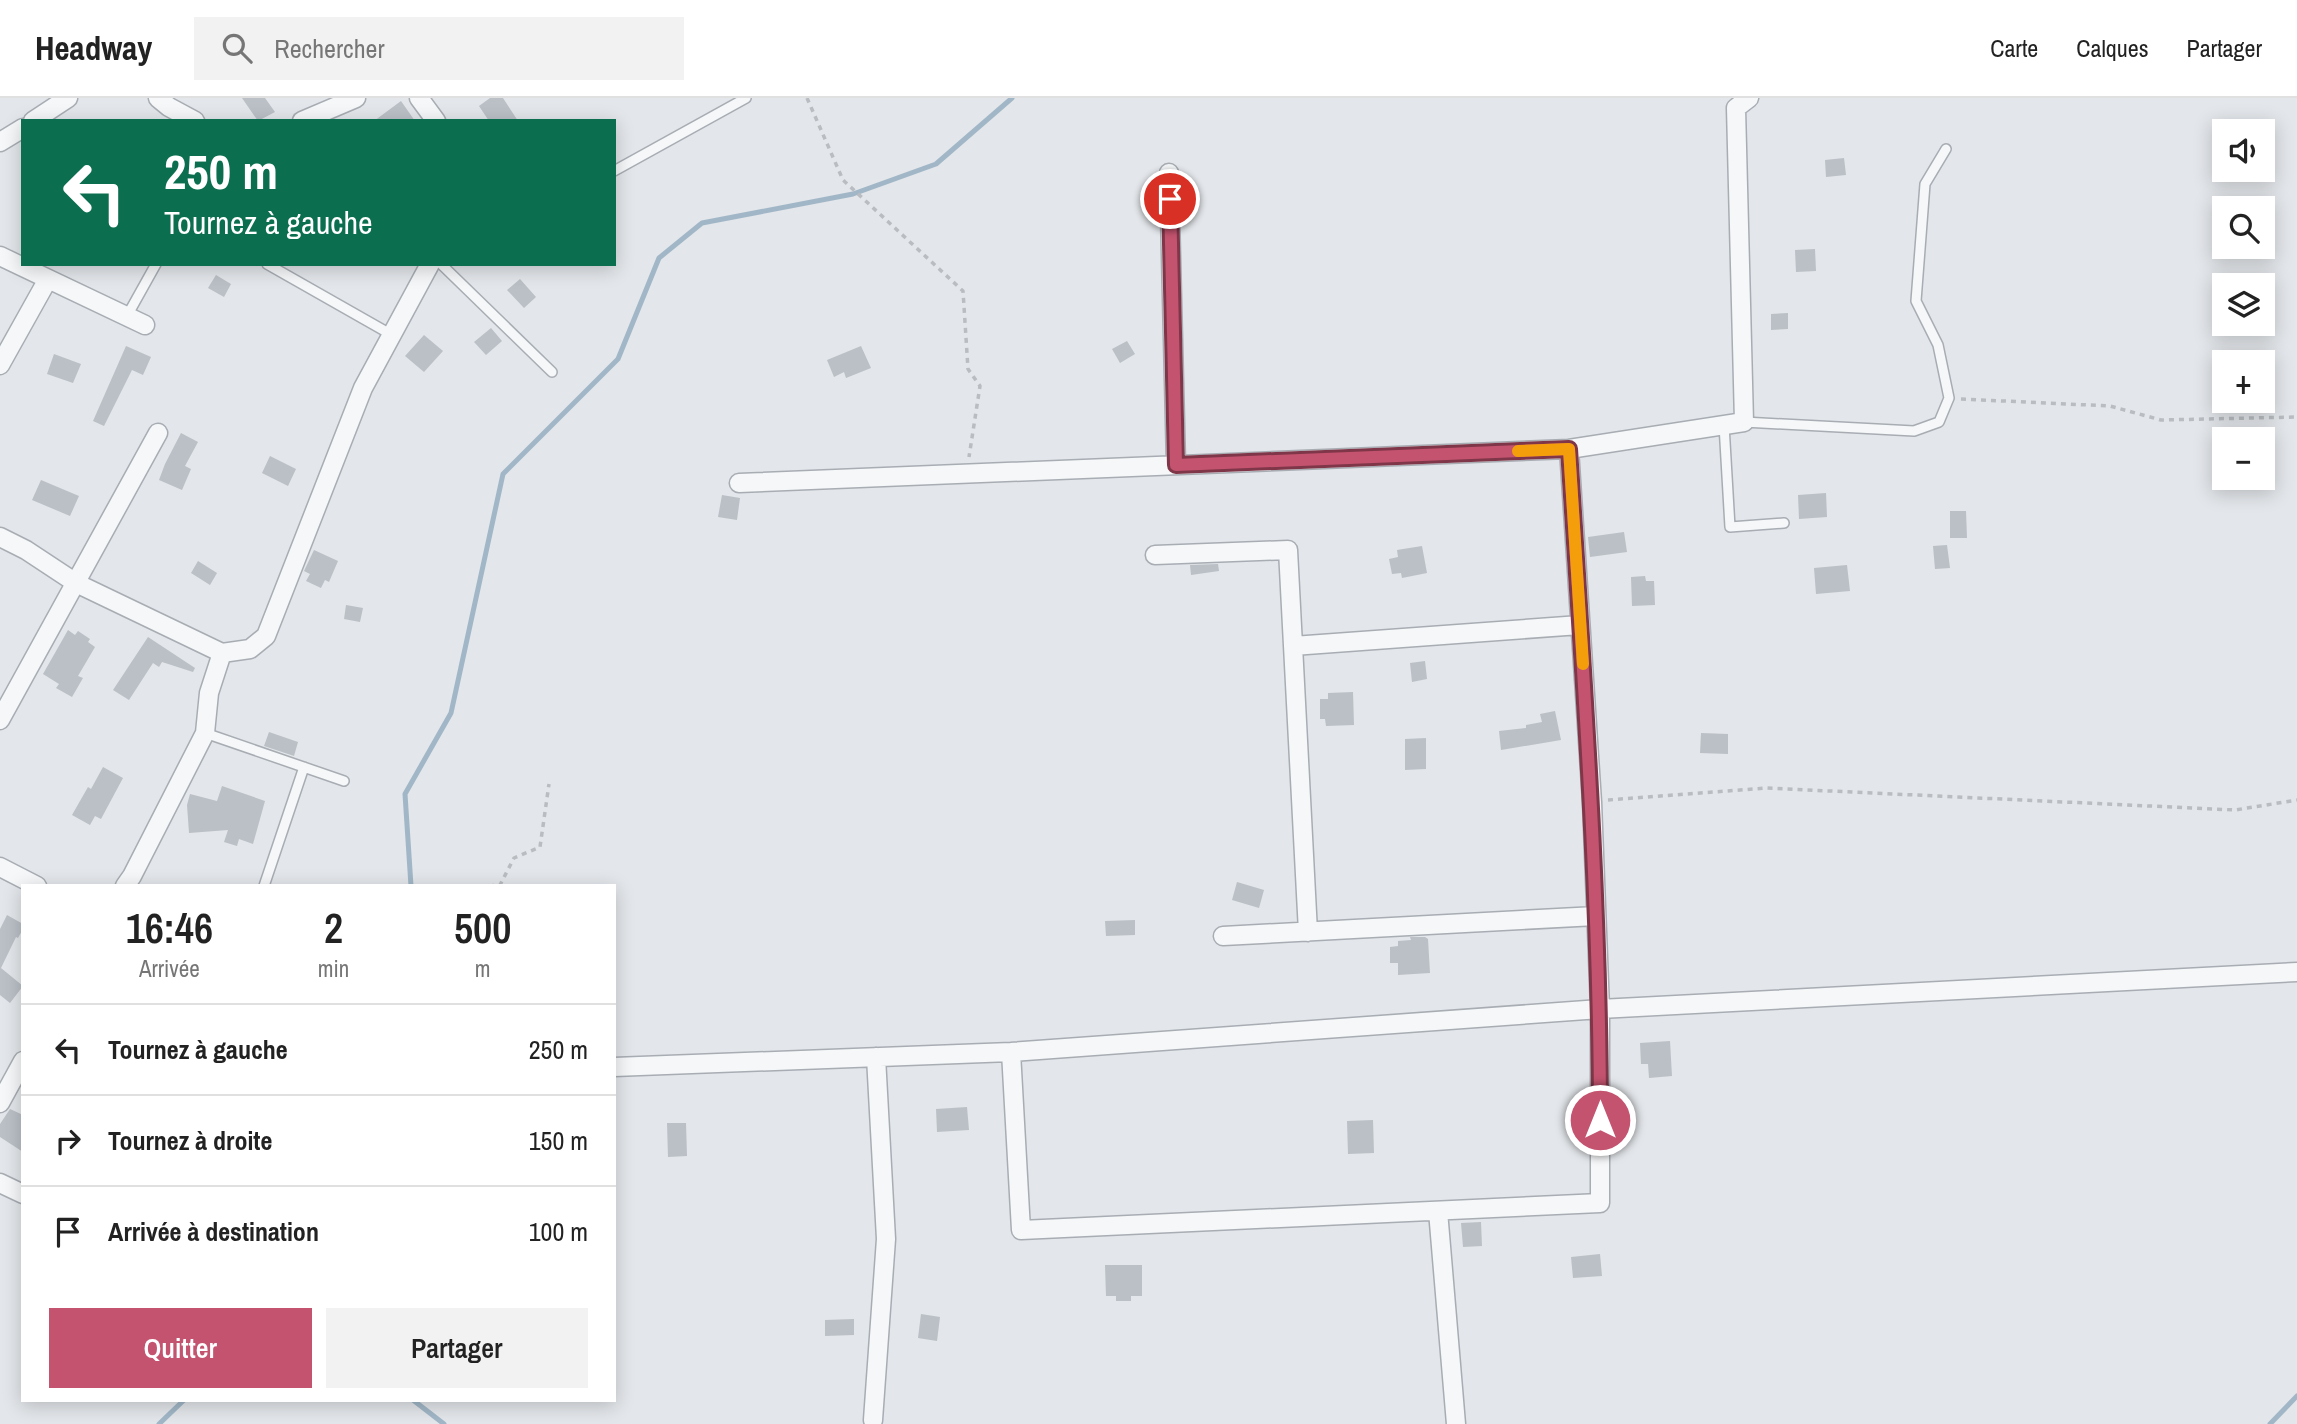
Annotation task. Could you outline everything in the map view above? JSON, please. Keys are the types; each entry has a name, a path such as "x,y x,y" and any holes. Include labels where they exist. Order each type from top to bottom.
{"street":[{"path":"36,119 68,98"},
{"path":"158,98 191,119"},
{"path":"307,119 356,98"},
{"path":"419,98 435,119"},
{"path":"739,483 1569,449 1744,422 1736,108 1749,98"},
{"path":"0,142 21,129"},
{"path":"1169,173 1176,465"},
{"path":"0,256 145,325"},
{"path":"0,537 26,550 76,583 222,653 250,649 266,636 363,388 429,266"},
{"path":"0,365 48,279"},
{"path":"0,720 158,433"},
{"path":"1011,1052 1021,1230 1600,1203 1600,1009 1592,802 1569,449"},
{"path":"1155,555 1288,550 1308,932"},
{"path":"1293,646 1580,625"},
{"path":"126,884 205,733 209,693 222,653"},
{"path":"0,867 33,884"},
{"path":"1223,936 1596,916"},
{"path":"616,1066 1011,1052 1600,1009 2297,972"},
{"path":"873,1420 886,1239 876,1057"},
{"path":"0,1103 21,1065"},
{"path":"0,1183 21,1193"},
{"path":"1438,1211 1456,1424"}],"lane":[{"path":"616,170 746,98"},
{"path":"1744,422 1914,431 1939,422 1949,398 1938,345 1916,301 1925,184 1946,149"},
{"path":"127,316 155,266"},
{"path":"271,266 392,335"},
{"path":"443,266 552,372"},
{"path":"1724,425 1730,527 1784,523"},
{"path":"205,733 344,781"},
{"path":"265,884 304,767"}],"path":[{"path":"807,98 843,180 963,291 968,369 980,386 966,474"},
{"path":"1949,398 2110,406 2161,420 2297,416"},
{"path":"501,884 514,858 540,848 549,784"},
{"path":"1592,802 1766,788 2235,810 2297,800"}],"building":[{"path":"242,98 265,98 275,112 257,119"},
{"path":"490,98 503,98 517,119 488,119 479,106"},
{"path":"401,101 414,119 377,119"},
{"path":"1844,158 1846,175 1826,177 1825,160"},
{"path":"1815,249 1816,271 1796,272 1795,250"},
{"path":"216,275 231,284 224,297 208,288"},
{"path":"520,279 536,297 524,308 507,290"},
{"path":"1788,313 1788,329 1771,330 1771,314"},
{"path":"491,328 502,341 486,355 474,342"},
{"path":"424,335 443,351 424,372 405,356"},
{"path":"1127,341 1135,354 1120,363 1112,349"},
{"path":"126,346 151,357 143,375 132,370 104,426 93,421"},
{"path":"861,346 871,368 846,378 844,372 834,377 827,360"},
{"path":"54,354 81,364 73,383 47,374"},
{"path":"181,433 198,442 185,466 191,469 182,490 159,480"},
{"path":"270,456 296,469 288,486 262,473"},
{"path":"41,480 79,496 70,516 32,500"},
{"path":"1826,493 1827,517 1799,519 1798,495"},
{"path":"722,495 740,498 737,520 718,517"},
{"path":"1950,511 1966,511 1967,538 1950,538"},
{"path":"1624,532 1627,552 1590,557 1588,537"},
{"path":"1947,545 1950,568 1935,569 1933,546"},
{"path":"1422,546 1427,573 1402,578 1401,573 1392,574 1389,559 1398,557 1397,550"},
{"path":"314,550 338,561 329,582 325,580 321,588 306,581 310,574 304,571"},
{"path":"198,561 217,573 210,585 191,573"},
{"path":"1218,564 1219,571 1191,575 1190,565"},
{"path":"1847,565 1850,591 1816,594 1814,568"},
{"path":"1645,576 1646,581 1654,581 1655,605 1632,606 1631,577"},
{"path":"346,605 363,608 360,622 344,619"},
{"path":"68,630 75,635 78,631 90,639 88,642 95,647 78,676 83,678 72,697 56,688 59,684 43,674"},
{"path":"148,637 195,668 193,672 162,662 159,667 153,663 129,700 113,690"},
{"path":"1425,661 1427,679 1412,682 1410,663"},
{"path":"1353,692 1354,725 1326,726 1325,719 1320,719 1320,699 1328,699 1328,693"},
{"path":"1555,711 1561,740 1501,750 1499,731 1526,728 1526,725 1542,722 1540,714"},
{"path":"269,732 298,742 294,756 264,746"},
{"path":"1701,733 1728,734 1728,754 1700,753"},
{"path":"1426,738 1426,769 1405,770 1405,739"},
{"path":"103,767 123,778 101,819 95,816 90,825 72,815"},
{"path":"222,786 265,801 253,844 239,839 237,846 224,842 228,830 189,833 187,805 190,794 217,801"},
{"path":"1237,882 1264,890 1259,908 1232,900"},
{"path":"7,915 21,923 21,933 16,937 1,968 21,984 21,989 10,1003 0,995 0,929"},
{"path":"1135,920 1135,935 1106,936 1105,921"},
{"path":"1410,937 1428,939 1430,973 1398,975 1398,963 1390,963 1390,947 1398,946 1398,941 1411,940"},
{"path":"1670,1041 1672,1076 1649,1078 1648,1064 1641,1064 1640,1043"},
{"path":"967,1107 969,1130 937,1132 936,1109"},
{"path":"10,1109 21,1114 21,1151 0,1137 0,1124"},
{"path":"1373,1120 1374,1153 1348,1154 1347,1121"},
{"path":"667,1123 686,1123 687,1156 668,1157"},
{"path":"1481,1222 1482,1246 1463,1247 1461,1223"},
{"path":"1600,1254 1602,1276 1573,1278 1571,1257"},
{"path":"1105,1265 1142,1265 1142,1296 1131,1296 1131,1301 1116,1301 1116,1296 1106,1296"},
{"path":"921,1314 940,1317 937,1341 918,1338"},
{"path":"854,1319 854,1335 825,1336 825,1320"}],"waterway":[{"path":"411,884 405,794 451,713 503,474 618,359 659,258 702,223 853,194 936,164 1012,98"},
{"path":"2270,1424 2297,1396"},
{"path":"159,1424 182,1402"},
{"path":"416,1402 444,1424"}],"slow traffic":[{"path":"1518,451 1569,449 1583,664"}],"route":[{"path":"1170,199 1176,465 1569,449 1592,802 1600,1009 1600,1120"}]}
